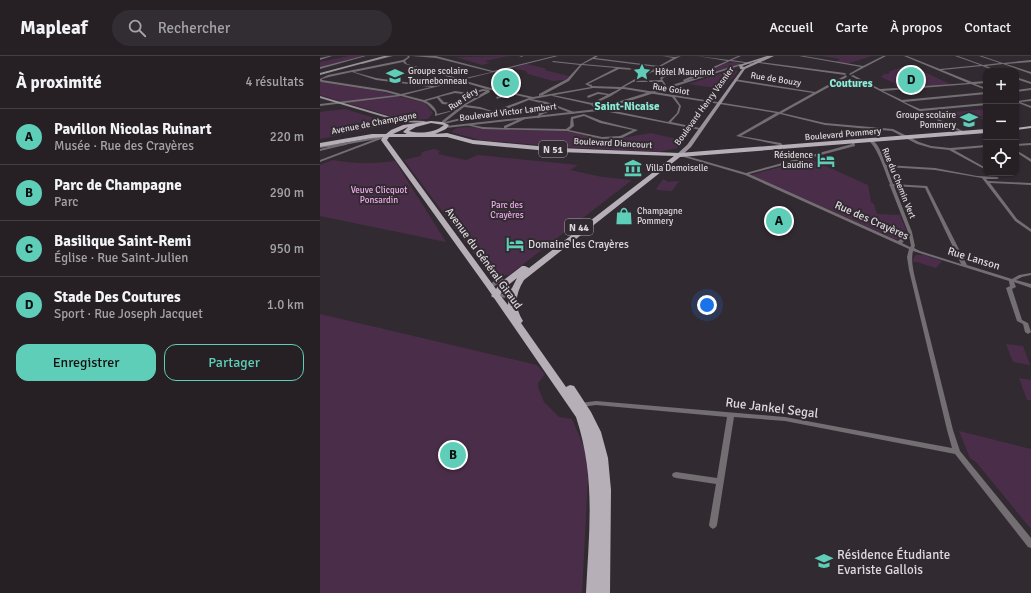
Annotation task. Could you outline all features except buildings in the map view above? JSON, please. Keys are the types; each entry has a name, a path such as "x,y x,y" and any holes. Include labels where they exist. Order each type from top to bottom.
{"main road":[{"path":"320,74 388,56"},
{"name":"N 44","path":"758,62 771,56"},
{"name":"N 44","path":"742,67 771,56"},
{"name":"Boulevard Henry Vasnier","path":"513,294 518,282 527,272 680,155 689,146 700,128 735,80 742,67 750,63 758,62"},
{"path":"320,97 339,102 403,125 431,122"},
{"name":"Avenue de Champagne","path":"320,144 403,125 424,122 444,125"},
{"path":"403,125 406,132 413,134 431,133 444,125 447,135"},
{"path":"388,136 403,125"},
{"path":"1019,129 1031,127"},
{"name":"Boulevard Pommery","path":"680,155 983,132"},
{"name":"Avenue de Champagne","path":"320,144 356,138 413,134"},
{"name":"Boulevard Diancourt","path":"413,134 422,136 447,135 479,143 559,150 680,155"},
{"name":"Avenue du Général Giraud","path":"388,136 385,141 581,416 592,448 596,476 593,593"},
{"name":"Boulevard Henry Vasnier","path":"493,291 665,161 680,155"},
{"name":"Avenue du Général Giraud","path":"513,294 512,307 517,318 584,410 600,447 604,471 603,593"}],"street":[{"path":"320,59 331,56"},
{"path":"320,68 365,56"},
{"path":"360,63 384,56"},
{"path":"360,63 392,56"},
{"path":"436,115 436,112 428,103 424,101 380,90 321,81 324,78 404,61 407,57 415,56 436,57 494,71"},
{"path":"320,105 400,95 557,56"},
{"path":"663,56 675,58"},
{"path":"592,104 633,82 650,70 680,56"},
{"path":"698,56 750,63"},
{"path":"685,82 684,81 740,56"},
{"path":"800,56 863,67"},
{"path":"874,56 883,57"},
{"path":"904,56 983,87"},
{"path":"956,56 989,68"},
{"path":"980,56 1031,73"},
{"path":"540,96 543,92 568,80 582,64 594,57 658,66"},
{"path":"851,75 883,57"},
{"path":"404,61 406,64 491,90 532,99 573,113 584,114 601,122 636,130 621,137 602,138 566,130 483,128 467,125"},
{"path":"939,70 1030,61"},
{"path":"553,62 708,76"},
{"path":"758,62 851,75 964,133"},
{"path":"593,87 586,84 619,67"},
{"path":"566,130 572,126 572,118 685,82 742,67"},
{"path":"341,69 375,79 434,86"},
{"path":"335,70 344,73"},
{"path":"662,81 661,79 671,72"},
{"path":"783,148 780,144 738,136 845,75"},
{"path":"1020,79 1031,78"},
{"path":"1020,79 1031,83"},
{"name":"Rue de Bouzy","path":"735,80 815,93"},
{"path":"633,82 662,81"},
{"path":"662,81 667,88"},
{"path":"881,90 983,82"},
{"name":"Rue Goiot","path":"444,125 492,112 540,96 593,87 621,88 779,113 825,124 893,130 923,145 950,149"},
{"path":"567,89 574,91"},
{"path":"1019,91 1031,89"},
{"path":"424,101 455,92 469,94 483,90 491,90"},
{"name":"Rue Féry","path":"444,125 462,106 491,90"},
{"path":"616,91 645,94"},
{"path":"588,96 598,93 610,95"},
{"path":"901,101 983,93"},
{"path":"497,98 510,94"},
{"path":"552,95 592,104 599,109"},
{"path":"669,123 678,113 680,106 673,96"},
{"path":"438,98 443,103 480,108 492,112"},
{"path":"1019,101 1031,100"},
{"path":"1019,102 1031,106"},
{"path":"592,104 590,107 700,128"},
{"path":"919,110 983,104"},
{"path":"431,122 436,115 444,114 462,106"},
{"path":"538,117 540,114 557,108"},
{"path":"573,113 599,109"},
{"name":"Boulevard Victor Lambert","path":"444,125 467,125 573,113"},
{"path":"501,128 524,118"},
{"path":"320,150 388,136"},
{"path":"320,160 388,136"},
{"name":"Rue du Chemin Vert","path":"870,140 879,152 910,233 913,246 911,249"},
{"path":"746,174 852,145 853,142"},
{"path":"320,144 344,144"},
{"path":"1019,145 1031,144"},
{"path":"950,149 983,146"},
{"path":"950,149 983,167"},
{"path":"1019,154 1031,160"},
{"name":"Rue des Crayères","path":"680,155 746,174 911,249 909,260 913,278 950,430 957,452"},
{"path":"884,166 935,169 997,178"},
{"path":"995,176 1001,183"},
{"path":"983,177 1016,220 1031,231"},
{"path":"988,182 1031,184"},
{"path":"891,185 926,187 965,266"},
{"name":"Rue du Chemin Vert","path":"899,243 910,233"},
{"name":"Rue Lanson","path":"911,249 1031,286"},
{"path":"1028,332 1025,323 1020,321 1009,288 1013,287 1011,282 1013,280 1020,276 1031,274"},
{"path":"504,284 513,294"},
{"path":"493,291 513,294"},
{"name":"Rue Jankel Segal","path":"584,410 596,403 785,419 957,452"},
{"path":"713,524 731,414"},
{"path":"957,452 1031,544"},
{"path":"676,475 720,482"}],"green space":[{"path":"349,56 364,56 320,67 320,62"},
{"path":"508,56 485,61 490,63 482,65 456,57"},
{"path":"821,56 872,56 846,64 835,62 840,59"},
{"path":"736,62 741,64 689,79 727,63"},
{"path":"527,64 569,76 565,80 553,81 528,74 526,71 512,68"},
{"path":"902,67 924,72 950,84 899,88 893,85 896,84 881,77 890,72 888,72"},
{"path":"733,70 738,71 723,89 688,84"},
{"path":"320,82 378,91 425,103 433,113 428,119 401,119 320,95"},
{"path":"345,109 394,124 320,139 320,112"},
{"path":"983,109 983,119 966,119 960,117 954,112"},
{"path":"457,128 561,130 604,139 622,138 651,133 685,141 677,148 659,152 563,147 480,140 451,132"},
{"name":"Parc des Crayères","path":"434,149 440,151 438,154 466,160 478,155 578,165 570,170 602,177 632,180 509,275 491,277 404,160 421,156 422,152"},
{"path":"810,159 868,185 871,202 874,204 877,214 900,215 906,230 899,239 895,239 751,175"},
{"name":"Veuve Clicquot Ponsardin","path":"333,160 364,163 395,161 446,242 320,216 320,165"},
{"path":"663,179 668,182 679,181 672,191 656,189"},
{"path":"916,255 925,255 942,261 936,268 914,262 913,259"},
{"path":"320,314 537,365 545,374 538,383 538,387 544,402 559,417 572,419 586,452 588,478 582,593 320,593"},
{"path":"1006,344 1023,346 1030,365 1013,362"},
{"path":"1019,378 1031,380 1031,400 1027,400"},
{"path":"959,431 1031,449 1031,529 976,462 970,458"}],"place":[{"name":"Hôtel Maupinot","path":"642,72"},
{"name":"Groupe scolaire Tournebonneau","path":"395,76"},
{"name":"Stade Des Coutures","path":"911,80"},
{"name":"Basilique Saint-Remi","path":"506,83"},
{"name":"Groupe scolaire Pommery","path":"969,120"},
{"name":"Résidence Laudine","path":"826,160"},
{"name":"Villa Demoiselle","path":"633,168"},
{"name":"Champagne Pommery","path":"624,216"},
{"name":"Pavillon Nicolas Ruinart","path":"779,221"},
{"name":"Domaine les Crayères","path":"515,244"},
{"name":"Parc de Champagne","path":"453,455"},
{"name":"Résidence Étudiante Evariste Gallois","path":"824,561"}],"district":[{"name":"Coutures","path":"851,83"},
{"name":"Saint-Nicaise","path":"627,106"}]}
